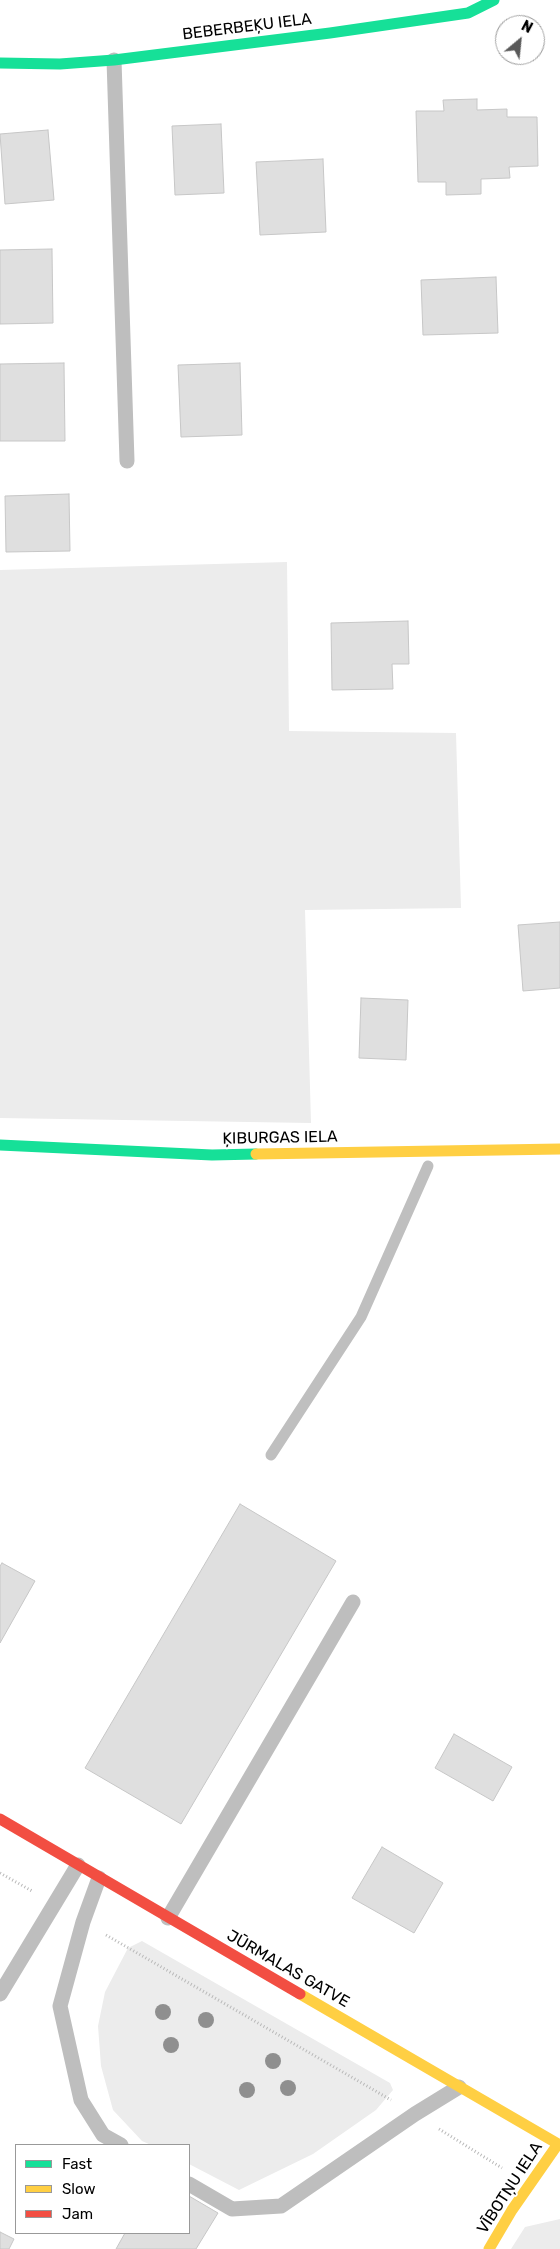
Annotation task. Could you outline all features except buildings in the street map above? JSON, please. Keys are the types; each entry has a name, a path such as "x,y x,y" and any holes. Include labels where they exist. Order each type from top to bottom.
{"street":[{"name":"BEBERBEĶU IELA","path":"0,63 60,64 114,60 330,34 468,14 494,0"},
{"name":"ĶIBURGAS IELA","path":"0,1145 212,1155 560,1149"},
{"name":"JŪRMALAS GATVE","path":"0,1819 559,2145"},
{"name":"VĪBOTŅU IELA","path":"489,2249 530,2185 559,2145"}],"lane":[{"path":"114,60 127,461"},
{"path":"168,1918 353,1602"},
{"path":"0,1994 78,1865"},
{"path":"99,1878 83,1922 60,2006 81,2100 103,2135 119,2144"},
{"path":"190,2185 232,2208 281,2206 415,2114 459,2087"}],"path":[{"path":"0,1873 55,1905"},
{"path":"83,1922 415,2114 530,2185"}],"shaded area":[{"path":"287,562 289,731 456,733 461,908 305,910 311,1123 0,1118 0,570"},
{"path":"142,1941 390,2083 393,2090 376,2110 313,2154 239,2190 190,2165 190,2144 149,2144 142,2141 113,2110 101,2066 98,2026 105,1992 128,1948"},
{"path":"560,2219 560,2249 511,2249 525,2227"}],"waterway":[{"path":"271,1455 361,1317 428,1166"}],"traffic: fast":[{"path":"0,63 60,64 114,60 330,33 468,13 494,0"},
{"path":"0,1145 212,1155 256,1154"}],"traffic: slow":[{"path":"256,1154 560,1149"},
{"path":"300,1994 560,2145"},
{"path":"489,2249 512,2210 558,2144"}],"traffic: jam":[{"path":"0,1819 300,1994"}]}
